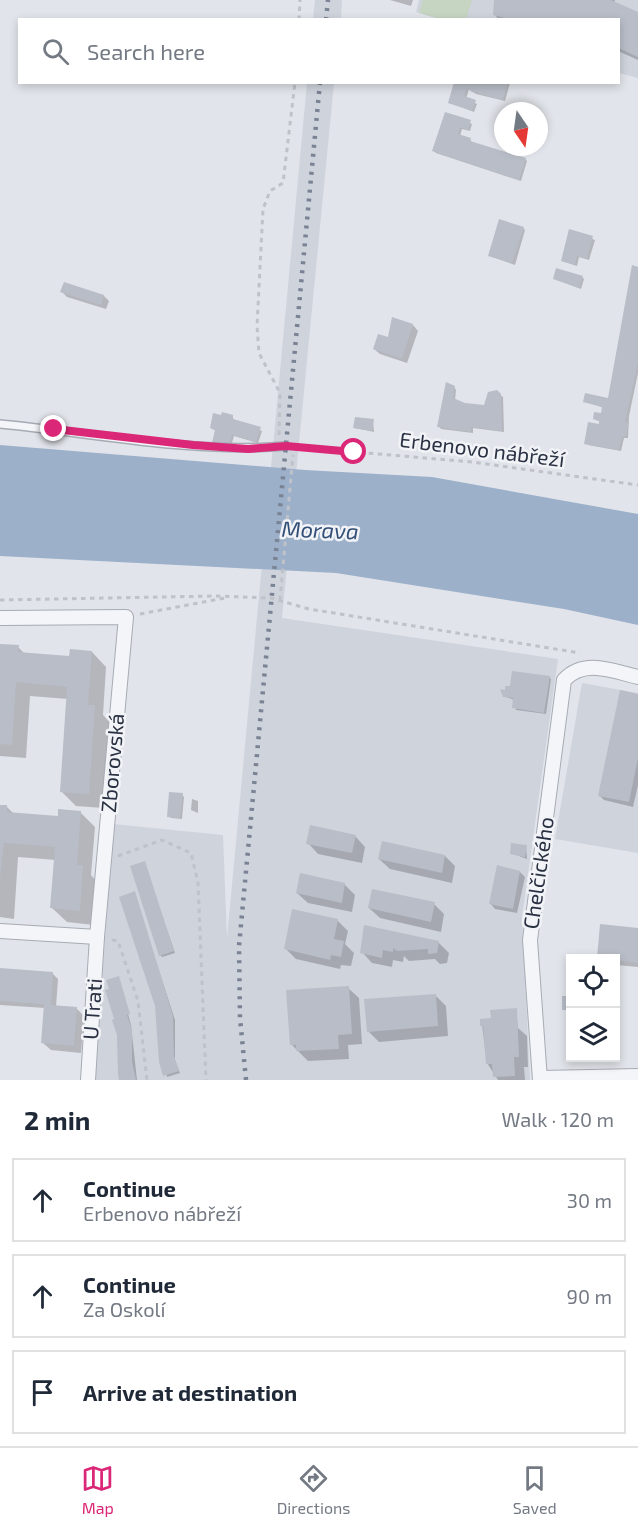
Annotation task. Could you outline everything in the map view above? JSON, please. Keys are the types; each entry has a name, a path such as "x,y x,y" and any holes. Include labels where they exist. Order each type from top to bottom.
{"street":[{"path":"0,618 126,617"},
{"name":"Zborovská","path":"97,937 126,617"},
{"name":"Chelčického","path":"540,1079 530,940 564,680 573,670 598,668 638,677"},
{"path":"0,931 97,937"},
{"name":"U Trati","path":"88,1080 97,937"},
{"path":"540,1079 638,1076"}],"lane":[{"path":"0,424 204,446 248,449 282,446"}],"path":[{"path":"299,18 300,0"},
{"path":"282,446 280,393 259,353 257,326 263,209 270,191 283,183 295,84"},
{"name":"Erbenovo nábřeží","path":"282,446 472,462 638,485"},
{"path":"280,600 292,466"},
{"path":"126,617 231,597"},
{"path":"0,600 231,597 280,600 309,609 591,655"},
{"path":"104,861 162,840 191,853 198,883 206,1080"},
{"path":"97,937 117,941 138,1001 147,1080"}],"shaded area":[{"path":"315,0 342,0 341,18 313,18"},
{"path":"419,0 638,0 638,78 620,73 620,18 435,18 416,12"},
{"path":"307,84 334,84 282,618 558,659 522,917 530,1080 95,1080 113,824 223,835 227,938"},
{"path":"582,683 638,693 638,853 555,839"}],"green space":[{"path":"423,0 472,0 466,18 437,18 419,13"}],"water":[{"name":"Morava","path":"0,445 305,470 432,477 638,514 638,625 564,609 336,573 0,556"}],"building":[{"path":"494,0 611,0 638,12 638,57 620,49 620,18 505,18 493,15"},
{"path":"453,84 507,84 503,100 472,92 467,88 464,96 476,100 472,111 448,103"},
{"path":"445,112 471,120 468,130 460,127 458,134 471,138 470,141 494,148 494,156 526,158 519,180 432,151"},
{"path":"499,219 524,227 512,263 488,256"},
{"path":"569,229 593,236 587,259 577,256 575,265 561,261"},
{"path":"632,265 638,267 638,363 625,422 629,423 619,450 584,444 588,422 599,424 599,421 593,419 594,412 601,413 602,407 583,402 585,393 608,398"},
{"path":"556,268 583,276 579,288 553,279"},
{"path":"64,282 104,295 101,305 60,292"},
{"path":"392,317 413,324 402,359 373,349 378,334 388,337"},
{"path":"446,382 455,386 453,398 465,403 484,405 488,392 497,390 501,394 502,431 471,427 471,432 437,427"},
{"path":"222,412 233,415 233,419 261,427 256,442 232,435 229,445 212,443 215,430 210,428 213,413 221,415"},
{"path":"355,417 374,419 372,431 353,428"},
{"path":"0,644 19,645 18,652 69,656 70,649 92,651 88,705 95,705 89,794 60,792 67,687 16,682 12,745 0,744"},
{"path":"512,671 550,676 544,713 512,708 513,698 503,697 500,689 505,690 505,686 510,686"},
{"path":"620,690 638,694 638,758 629,802 598,796"},
{"path":"169,792 183,793 180,818 167,817"},
{"path":"0,805 7,805 7,812 58,816 58,809 81,811 77,865 83,865 80,911 50,908 55,847 4,843 0,878"},
{"path":"310,825 356,835 352,853 306,844"},
{"path":"382,841 445,855 442,873 378,859"},
{"path":"511,843 527,845 525,857 510,854"},
{"path":"145,861 174,951 159,956 130,866"},
{"path":"497,865 520,871 513,909 489,904"},
{"path":"300,873 345,883 342,903 296,893"},
{"path":"372,889 435,902 431,922 368,908"},
{"path":"135,891 173,1016 174,1056 179,1071 163,1076 159,1062 155,1006 119,897"},
{"path":"292,909 338,919 334,939 344,941 341,957 331,955 330,960 284,949"},
{"path":"600,924 638,928 638,963 620,961 620,954 597,954"},
{"path":"364,925 439,941 437,953 428,954 428,949 397,951 393,948 393,952 383,950 382,958 360,953"},
{"path":"0,968 53,972 51,1005 77,1007 74,1046 41,1043 44,1004 0,1001"},
{"path":"119,976 130,1014 127,1015 132,1030 132,1062 136,1080 119,1080 118,1075 117,1035 105,990 109,989 106,980"},
{"path":"349,986 352,1034 338,1035 339,1049 296,1051 296,1045 290,1045 286,990"},
{"path":"436,994 438,1026 367,1032 364,999"},
{"path":"562,996 566,996 566,1010 562,1010"},
{"path":"517,1008 519,1057 514,1057 515,1076 493,1077 492,1064 486,1064 483,1026 480,1026 480,1019 491,1018 490,1010"}],"railway":[{"path":"326,18 328,0"},
{"path":"246,1080 240,1018 239,946 320,84"}],"route":[{"path":"54,429 193,445 248,449 286,446 354,452"}]}
